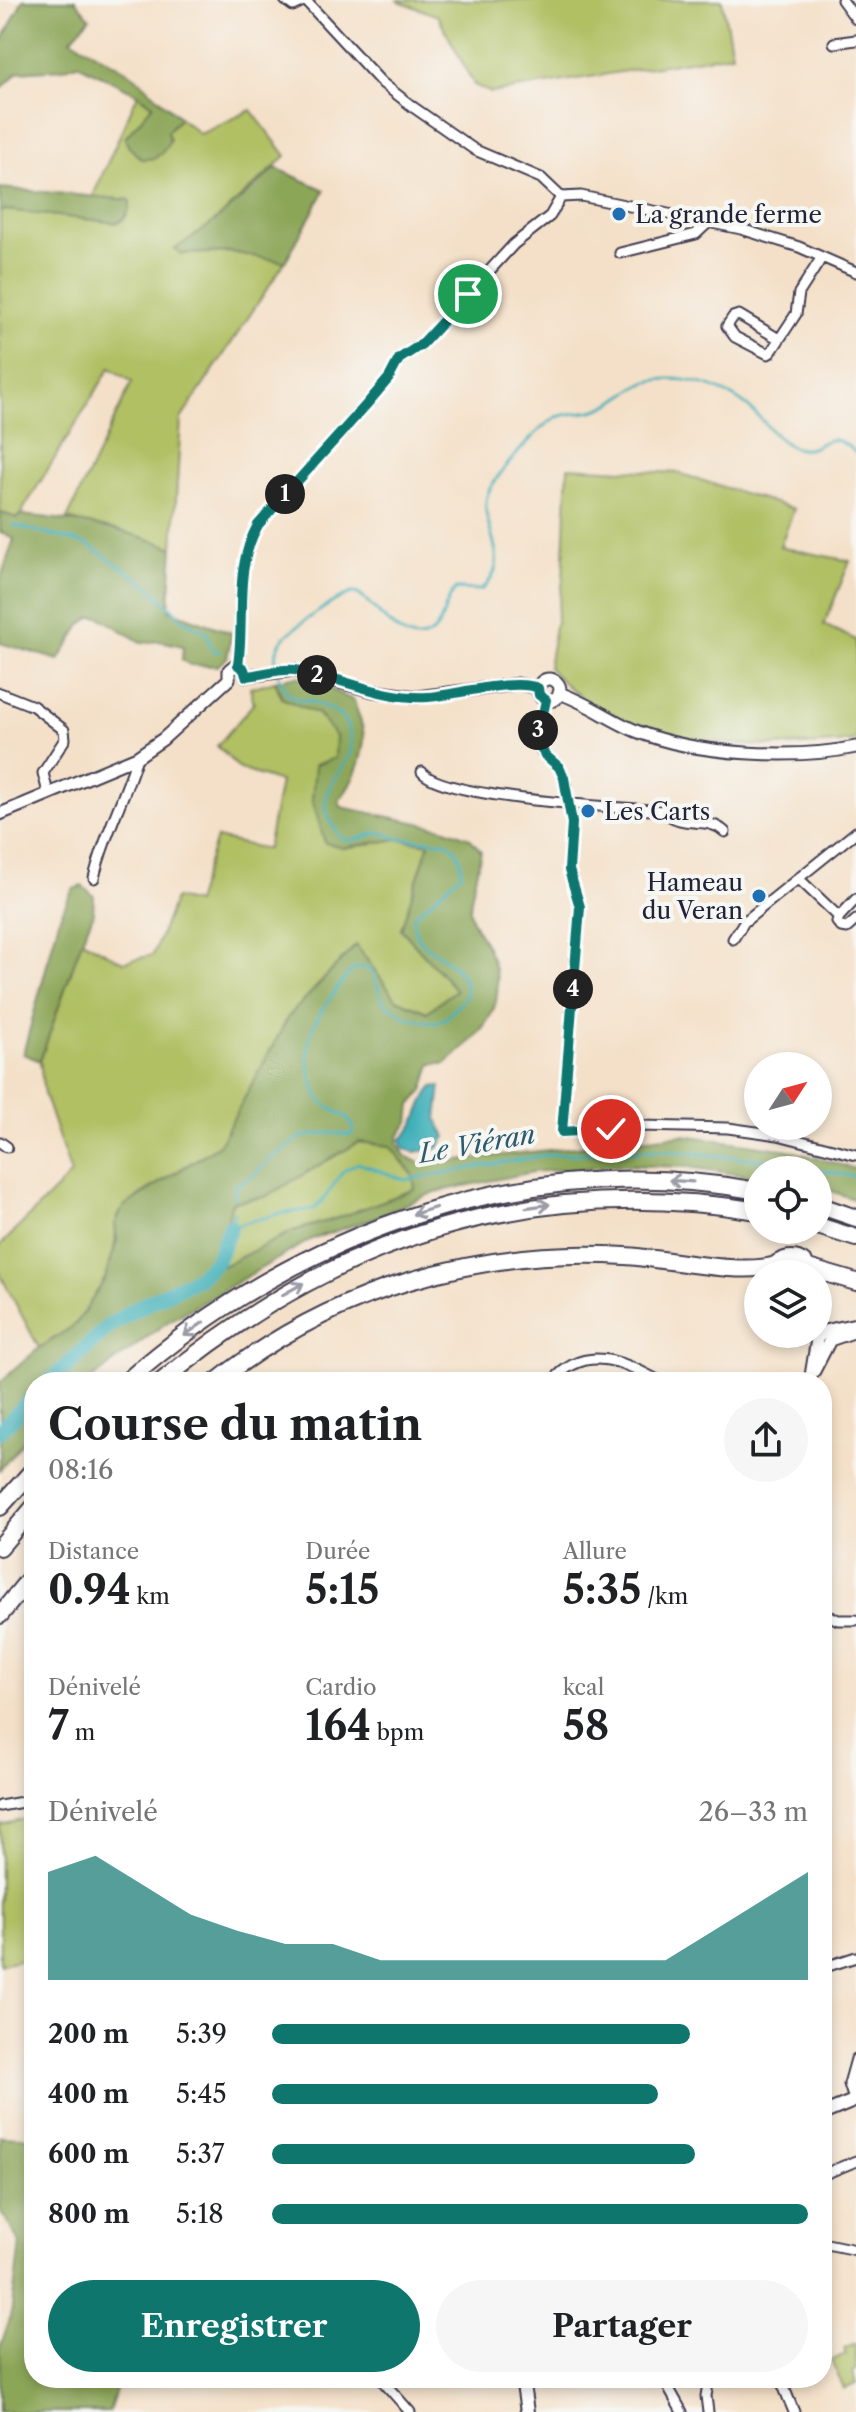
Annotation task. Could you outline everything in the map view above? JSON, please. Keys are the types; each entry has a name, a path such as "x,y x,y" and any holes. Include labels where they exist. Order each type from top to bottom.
{"highway":[{"path":"139,1372 223,1308 291,1267 359,1235 438,1207 520,1188 594,1180 671,1181 744,1189"},
{"path":"174,1372 250,1316 315,1277 382,1247 462,1221 536,1206 608,1200 686,1201 744,1209"},
{"path":"832,1210 856,1218"},
{"path":"832,1230 856,1238"},
{"path":"230,1372 274,1341 333,1310 393,1286 456,1268 525,1257 587,1254 744,1268"},
{"path":"243,1372 293,1339 365,1304 421,1285 484,1270 549,1263 606,1262 744,1278"},
{"path":"832,1277 856,1284"},
{"path":"832,1285 856,1284"},
{"path":"0,1507 24,1480"},
{"path":"0,1547 24,1519"},
{"path":"0,1602 24,1574"},
{"path":"0,1615 24,1585"}],"main road":[{"path":"832,2110 855,2101"},
{"path":"523,2388 527,2412"},
{"path":"530,2388 534,2412"}],"street":[{"path":"285,0 293,6 305,0 381,82 413,107 475,150 546,181 561,197 581,196 710,221 773,238 856,272"},
{"path":"843,0 856,19"},
{"path":"834,43 856,40"},
{"path":"238,665 241,577 247,549 258,525 382,387 399,359 422,344 514,244 550,216 561,197"},
{"path":"620,253 696,234 710,221"},
{"path":"779,339 739,315 733,317 727,326 729,332 765,354 771,352 796,314 799,293 822,257"},
{"path":"238,665 244,669 246,676"},
{"path":"0,814 137,757 163,739 229,679 229,670 238,665"},
{"path":"229,679 240,682 246,676 287,670 373,691 427,697 518,684 538,688"},
{"path":"545,680 553,680 558,685 559,693 555,699 546,700 539,695 538,688 545,680"},
{"path":"0,693 33,706 64,730 65,739 43,773 48,793"},
{"path":"559,693 630,728 684,746 732,752 827,752 856,747"},
{"path":"546,700 537,741 542,752 562,772 572,828 569,870 579,899 580,914 562,1132 640,1126 728,1128 778,1135 856,1155"},
{"path":"94,878 137,757"},
{"path":"422,772 434,782 513,798 663,811 672,820 718,825 725,832"},
{"path":"733,939 744,922 856,832"},
{"path":"798,878 839,917"},
{"path":"856,899 837,922 843,929 856,920"},
{"path":"832,1331 856,1324"},
{"path":"832,1334 856,1331"},
{"path":"812,1372 817,1348"},
{"path":"564,1372 597,1357 642,1372"},
{"path":"832,1617 856,1620"},
{"path":"0,1806 24,1802"},
{"path":"832,1965 856,1957"},
{"path":"855,2101 849,2092 849,2084 856,2059"},
{"path":"832,2171 856,2161"},
{"path":"832,2245 856,2250"},
{"path":"389,2388 410,2412"},
{"path":"669,2388 682,2412"},
{"path":"707,2388 708,2412"},
{"path":"784,2388 794,2412"}],"green space":[{"path":"23,0 75,0 90,18 71,39 135,76 180,118 167,132 170,140 162,152 151,159 141,159 128,146 125,138 153,105 138,94 78,64 62,69 18,72 0,90 0,45"},
{"path":"396,0 722,0 732,54 491,93 474,85 438,16"},
{"path":"138,94 153,106 167,132 180,118 200,134 251,110 286,156 214,222 176,249 181,254 231,252 285,262 181,419 173,548 139,536 67,519 132,382 110,368 17,519 0,512 0,212 6,210 118,223 126,217 130,200 92,198"},
{"path":"276,168 325,190 285,262 231,252 181,254 175,249 214,222"},
{"path":"0,188 130,200 130,207 118,223 6,210 0,212"},
{"path":"568,467 678,473 794,509 780,547 850,561 824,625 856,640 856,741 776,746 691,739 612,715 577,694 548,667 563,580"},
{"path":"0,512 17,518 20,515 98,526 173,548 169,610 232,633 227,658 217,666 190,665 182,660 183,646 160,641 142,643 100,617 91,617 81,625 59,660 0,643 0,580 14,539 0,532"},
{"path":"297,676 354,701 364,740 356,772 339,800 341,807 443,828 470,838 481,851 470,912 494,965 497,998 484,1026 473,1038 445,1064 431,1064 423,1091 411,1105 409,1122 399,1136 398,1143 405,1156 423,1164 683,1135 789,1150 810,1156 744,1156 744,1175 688,1167 620,1165 533,1172 435,1192 369,1220 312,1239 166,1323 101,1372 24,1372 24,1440 0,1470 0,1382 39,1348 76,1324 105,1279 117,1240 115,1224 123,1207 219,1145 289,1016 356,945 396,999 427,1012 456,990 401,929 429,844 398,839 342,848 325,843 312,799 315,765 335,758 336,736 318,714 282,698 275,681","holes":["359,1142 390,1146 413,1175 415,1189 293,1231 221,1267 222,1244 232,1202 265,1197"]},
{"path":"275,681 282,698 318,714 336,736 342,848 398,839 429,843 401,929 456,990 427,1012 396,999 356,945 289,1016 219,1145 138,1196 115,1224 114,1250 100,1289 72,1327 39,1348 0,1274 0,1246 71,1174 44,1094 40,1061 82,940 123,962 153,955 175,898 195,903 216,838 267,849 280,782 240,769 217,746 254,703 250,688"},
{"path":"82,886 94,896 93,915 40,1061 23,1054 60,916 73,889"},
{"path":"359,1142 390,1146 413,1175 416,1189 293,1231 221,1268 222,1244 232,1202 265,1197"},
{"path":"832,1162 856,1169 856,1200 832,1191"},
{"path":"24,1819 24,1959 0,1964 0,1825"},
{"path":"0,2136 23,2137 24,2388 117,2388 109,2412 0,2412 0,2348 11,2315 20,2244 0,2209"},
{"path":"856,2344 856,2370 853,2372 856,2384 844,2389 832,2360 846,2354 844,2349"}],"water":[{"path":"441,1086 437,1119 446,1137 438,1148 415,1152 404,1149 401,1140 413,1126 428,1093 433,1087"}],"waterway":[{"path":"234,1198 235,1186 303,1136 330,1133 350,1135 354,1130 349,1120 319,1097 312,1080 308,1051 318,1017 350,972 361,967 371,970 384,1003 408,1018 436,1023 446,1018 466,997 464,982 458,971 420,940 415,930 414,916 460,875 457,852 446,842 395,838 386,834 376,833 351,841 342,838 332,825 326,803 331,784 351,752 350,732 336,713 295,698 286,691 275,662 281,642 316,613 355,593 400,632 418,638 427,636 439,625 456,589 481,590 491,578 496,566 496,554 487,518 488,493 519,451 557,417 599,409 651,381 683,380 724,392 747,406 790,446 805,449 836,440 856,453"},
{"path":"13,525 87,544 149,586 183,620 206,632 212,650 220,652"},
{"name":"Le Viéran","path":"230,1227 278,1214 314,1209 343,1171 358,1163 405,1180 546,1155 656,1150 775,1161 856,1177"},
{"path":"230,1227 234,1212"},
{"name":"Le Viéran","path":"61,1372 109,1326 139,1307 198,1278 217,1260 230,1227"},
{"name":"Le Viéran","path":"0,1431 24,1406"}],"place":[{"name":"La grande ferme","path":"619,214"},
{"name":"Les Carts","path":"588,811"},
{"name":"Hameau du Veran","path":"759,896"}],"route":[{"path":"468,294 422,344 399,359 389,378 258,525 247,549 241,577 238,665 242,666 246,676 294,670 373,691 407,696 427,697 518,684 538,688 539,695 546,700 537,741 545,755 559,767 564,778 572,823 569,870 580,907 562,1132 611,1129"}]}
